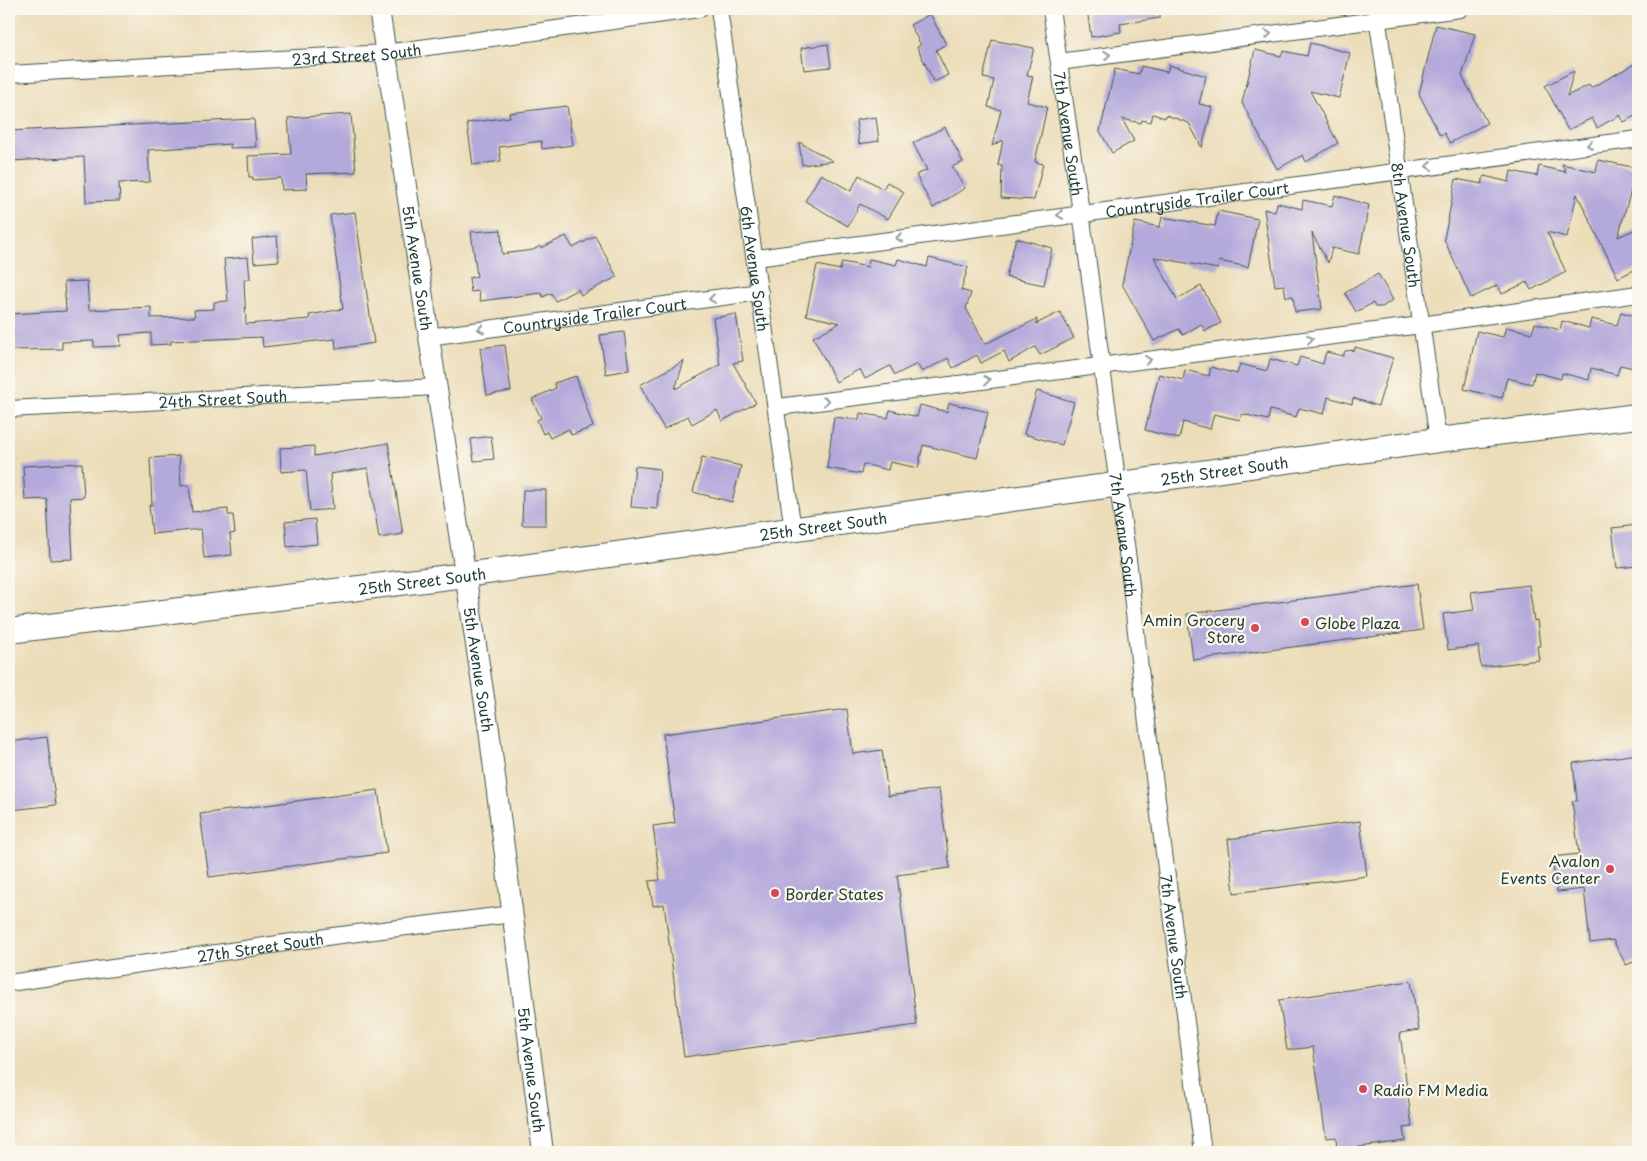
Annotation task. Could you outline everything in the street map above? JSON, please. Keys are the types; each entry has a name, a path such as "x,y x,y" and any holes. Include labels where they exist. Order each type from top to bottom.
{"main road":[{"name":"25th Street South","path":"9,631 465,575 1438,440 1638,416"}],"street":[{"name":"5th Avenue South","path":"379,9 490,739 543,1152"},
{"name":"23rd Street South","path":"9,74 385,53 699,9"},
{"name":"6th Avenue South","path":"719,9 778,407 794,530"},
{"name":"7th Avenue South","path":"1051,9 1082,212 1203,1152"},
{"path":"1059,62 1377,14 1460,9"},
{"name":"8th Avenue South","path":"1377,14 1438,440"},
{"name":"Countryside Trailer Court","path":"756,258 1082,212 1638,138"},
{"name":"Countryside Trailer Court","path":"428,336 760,292"},
{"path":"778,407 1421,325 1638,294"},
{"name":"24th Street South","path":"9,409 436,387"},
{"name":"27th Street South","path":"9,983 332,936 513,914"}],"building":[{"path":"1087,9 1160,9 1160,18 1120,24 1121,32 1091,37"},
{"path":"930,14 946,44 936,50 948,75 934,82 917,47 921,45 910,25"},
{"path":"1436,25 1475,34 1462,76 1487,123 1450,143 1444,133 1440,135 1419,94"},
{"path":"992,40 1034,48 1027,75 1033,76 1027,102 1047,107 1035,162 1043,164 1034,200 1001,198 1002,166 998,165 1003,140 992,146 1001,110 988,107 994,80 983,78"},
{"path":"1310,43 1350,53 1339,98 1310,91 1338,143 1306,162 1303,155 1277,169 1242,103 1255,50 1281,56 1283,51 1307,56"},
{"path":"828,44 831,67 804,70 801,48"},
{"path":"1638,62 1638,114 1624,122 1620,115 1597,128 1592,118 1568,130 1545,86 1574,71 1567,96 1589,85 1591,88"},
{"path":"1169,65 1206,76 1199,104 1212,107 1202,148 1189,123 1166,115 1165,118 1153,114 1151,122 1142,120 1141,123 1122,119 1134,141 1112,153 1100,131 1115,69 1139,74 1141,66 1167,72"},
{"path":"567,106 573,145 542,149 541,141 499,147 501,161 473,165 467,123 510,117 509,113"},
{"path":"351,114 356,172 306,174 307,189 282,190 281,178 253,180 253,177 249,177 248,156 291,154 288,118"},
{"path":"876,117 879,141 859,144 856,120"},
{"path":"254,119 256,147 230,148 230,144 148,150 150,182 119,183 120,201 86,202 84,157 11,161 9,131"},
{"path":"945,127 963,162 952,167 965,188 933,208 916,175 927,170 913,143"},
{"path":"799,142 833,161 802,165"},
{"path":"1598,160 1637,168 1618,237 1638,228 1638,268 1618,278 1577,194 1567,237 1547,232 1566,272 1531,290 1527,282 1502,294 1498,285 1471,298 1444,239 1456,179 1482,184 1484,176 1509,182 1511,171 1537,176 1539,166 1566,172 1562,164 1596,172"},
{"path":"821,174 851,191 859,175 883,189 887,182 904,192 888,219 860,204 848,226 805,201"},
{"path":"1335,195 1369,205 1359,254 1332,248 1328,263 1312,233 1322,309 1295,312 1293,296 1286,297 1284,285 1275,286 1264,209 1275,212 1277,203 1302,209 1303,200 1332,206"},
{"path":"1218,211 1258,219 1248,267 1219,261 1218,269 1154,257 1177,299 1201,286 1221,323 1205,331 1201,324 1183,335 1179,329 1154,341 1122,284 1135,222 1160,227 1162,217 1215,226"},
{"path":"355,212 374,343 336,349 335,339 263,347 262,337 171,341 171,344 151,345 151,333 120,335 121,346 94,347 94,341 62,342 62,349 9,350 9,314 66,311 64,282 87,281 89,310 151,307 151,318 195,317 194,310 214,309 214,302 228,301 224,259 248,257 250,279 244,280 246,324 310,319 309,315 343,309 330,215"},
{"path":"501,230 502,254 533,250 540,246 541,248 566,236 573,248 595,236 617,277 581,295 578,289 556,301 551,293 543,297 541,293 480,301 479,291 471,292 469,278 477,276 471,232"},
{"path":"277,236 279,261 254,263 252,239"},
{"path":"1016,238 1052,248 1044,285 1006,277"},
{"path":"929,258 968,267 961,290 971,293 966,308 985,344 1037,319 1036,324 1060,312 1074,338 1040,355 1035,347 1009,362 1004,351 981,363 977,355 953,368 948,358 922,372 917,364 895,375 890,366 865,379 860,369 836,382 813,337 840,323 806,315 817,265 840,270 842,262 868,267 869,259 896,265 898,259 927,267"},
{"path":"1378,274 1393,300 1382,307 1375,307 1373,303 1356,312 1345,293"},
{"path":"1621,312 1638,317 1638,369 1620,365 1617,375 1591,368 1589,380 1562,373 1561,379 1535,372 1532,384 1507,378 1502,398 1464,389 1477,331 1503,337 1506,327 1532,333 1535,323 1560,330 1562,321 1589,328 1591,319 1617,325"},
{"path":"736,314 743,361 733,363 756,403 722,421 717,410 692,424 688,416 664,429 640,385 684,361 675,389 720,365 713,318"},
{"path":"624,332 629,370 606,374 600,335"},
{"path":"505,345 511,391 487,395 480,348"},
{"path":"1355,347 1393,358 1378,406 1353,398 1352,404 1328,397 1324,414 1299,408 1296,417 1270,410 1268,420 1242,414 1240,420 1214,414 1210,429 1183,422 1179,439 1145,430 1159,374 1183,380 1185,370 1209,376 1211,367 1237,374 1240,364 1267,371 1270,359 1297,366 1300,357 1323,364 1326,352 1343,356 1345,351 1355,350"},
{"path":"576,376 593,427 571,435 569,429 550,438 547,432 543,434 537,420 541,418 532,399 556,388 554,383"},
{"path":"1037,391 1074,402 1062,445 1024,434"},
{"path":"949,403 988,412 977,458 923,445 918,468 890,462 888,470 863,464 861,474 827,468 834,417 859,420 860,413 888,418 890,410 917,417 920,405 947,412"},
{"path":"491,436 494,459 474,461 471,439"},
{"path":"388,443 403,534 379,538 368,468 330,474 333,509 310,511 306,470 281,472 280,448 314,446 314,456"},
{"path":"179,456 181,486 189,485 192,512 228,509 228,515 233,515 235,533 230,534 232,555 204,558 201,529 152,534 149,505 152,505 150,458"},
{"path":"702,457 741,466 732,502 693,492"},
{"path":"82,463 84,497 70,498 73,559 50,560 47,499 25,500 23,466"},
{"path":"635,466 660,469 657,509 631,507"},
{"path":"523,490 546,490 546,525 522,525"},
{"path":"315,519 317,544 287,547 285,522"},
{"path":"1638,525 1638,566 1617,568 1612,528"},
{"name":"Globe Plaza","path":"1417,584 1423,630 1193,660 1187,614"},
{"path":"1529,585 1534,621 1537,620 1540,646 1537,646 1539,660 1481,667 1478,646 1448,650 1443,614 1474,610 1471,592"},
{"name":"Border States","path":"847,709 853,754 882,750 888,796 939,789 950,868 897,875 917,1025 684,1057 664,904 653,906 649,881 660,880 653,826 675,823 663,734"},
{"path":"47,737 56,805 11,810 9,742"},
{"name":"Avalon Events Center","path":"1638,754 1638,960 1626,965 1613,940 1590,943 1584,889 1557,892 1552,857 1579,854 1572,801 1577,801 1573,763"},
{"path":"378,790 387,853 209,877 200,814"},
{"path":"1360,821 1367,876 1234,893 1228,839"},
{"name":"Radio FM Media","path":"1411,981 1419,1030 1400,1033 1412,1127 1403,1128 1405,1141 1337,1150 1336,1137 1326,1138 1313,1047 1287,1050 1279,1000"}],"place":[{"name":"Globe Plaza","path":"1305,622"},
{"name":"Amin Grocery Store","path":"1255,628"},
{"name":"Avalon Events Center","path":"1610,869"},
{"name":"Border States","path":"775,893"},
{"name":"Radio FM Media","path":"1363,1089"}]}
